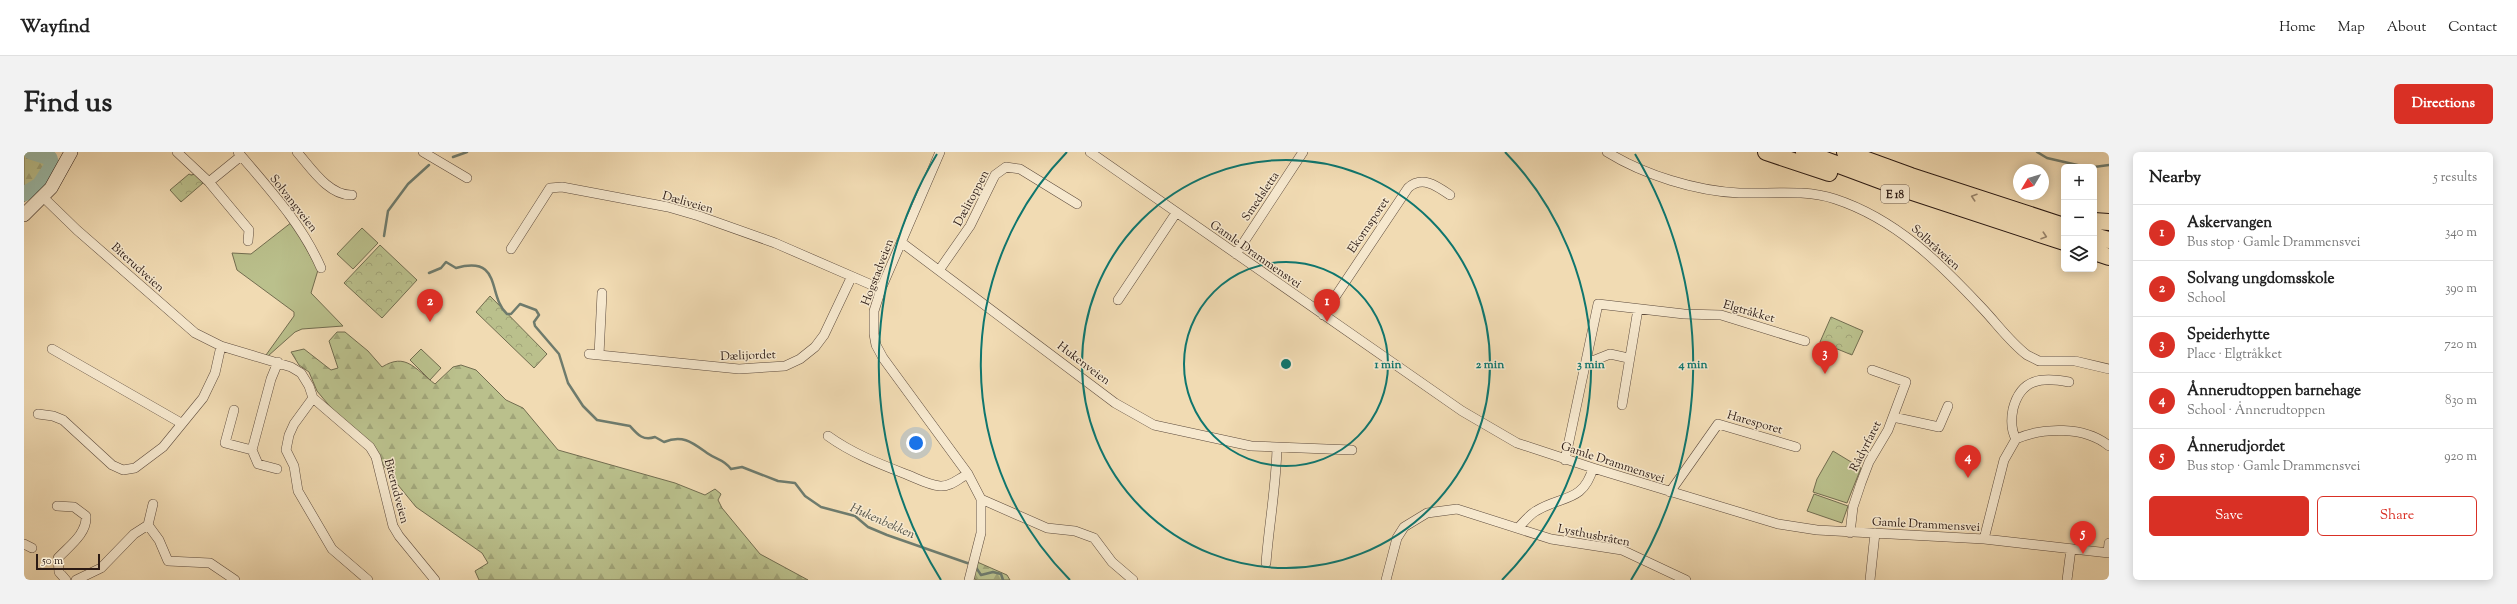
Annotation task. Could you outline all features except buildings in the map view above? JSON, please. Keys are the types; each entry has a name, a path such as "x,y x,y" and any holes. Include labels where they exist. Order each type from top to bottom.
{"highway":[{"name":"E 18","path":"1766,152 1994,227 2025,230"},
{"name":"E 18","path":"1804,152 1906,190 2061,241"},
{"name":"E 18","path":"1845,152 2061,225"},
{"name":"E 18","path":"1997,204 2025,206 2061,215"},
{"path":"2097,221 2109,222"},
{"path":"2097,237 2109,240"},
{"path":"2097,253 2109,257"}],"main road":[{"path":"24,214 43,197 59,176 71,152"}],"street":[{"path":"177,152 209,182 248,230 248,241"},
{"path":"297,152 326,183 340,193 352,195"},
{"path":"423,152 467,178"},
{"name":"Hogstadveien","path":"940,152 881,289 874,311 874,334 876,345 883,358 968,474 981,499 981,533 969,580"},
{"name":"Gamle Drammensvei","path":"1090,152 1482,424 1517,443 1565,460 1778,524 1850,533 1875,533 1984,540 2109,553"},
{"name":"Smedsletta","path":"1236,254 1303,152"},
{"name":"Solbråveien","path":"1607,152 1661,176 1705,188 1738,193 1816,194 1834,198 1868,212 1903,233 1926,251 2027,355 2040,361 2075,361 2109,369"},
{"name":"Solvangveien","path":"209,182 239,154 298,224 310,243 321,268"},
{"name":"Dælitoppen","path":"940,270 970,226 996,175 1004,168 1010,166 1020,169 1077,204"},
{"name":"Ekornsporet","path":"1323,315 1412,184 1429,183 1450,195"},
{"name":"Dæliveien","path":"511,249 550,188 562,187 668,208 699,216 775,244 851,278 881,289"},
{"name":"Biterudveien","path":"43,197 77,230 203,339 221,346 278,362 301,373 309,386 313,398 370,447 376,457 397,533 435,580"},
{"path":"1118,300 1176,213"},
{"name":"Hukenveien","path":"901,242 1115,402 1138,417 1154,425 1189,434 1276,448 1352,450"},
{"name":"Dælijordet","path":"589,354 739,369 785,366 800,359 815,347 824,335 851,278"},
{"path":"599,355 602,293"},
{"name":"Elgtråkket","path":"1565,460 1598,304 1684,314 1721,314 1805,341"},
{"path":"1622,405 1628,358 1638,309"},
{"path":"38,414 53,416 63,420 112,465 123,470 135,468 156,454 207,391 215,373 221,346"},
{"path":"52,349 181,423"},
{"path":"1586,361 1595,360 1610,354 1628,358"},
{"path":"277,469 258,464 252,450 271,379 278,362"},
{"name":"Rådyrfaret","path":"1850,533 1853,507 1861,483 1893,417 1906,382 1872,370"},
{"path":"2016,439 2012,431 2012,412 2016,398 2023,388 2042,380 2069,382"},
{"path":"313,398 294,424 289,435 286,450 294,466 298,491 332,549 368,580"},
{"name":"Rådyrfaret","path":"1893,417 1939,427 1948,406"},
{"path":"234,410 225,442 252,450"},
{"name":"Haresporet","path":"1670,492 1718,424 1796,447"},
{"path":"1984,540 2004,460 2016,439 2045,431 2066,432 2100,438 2109,446"},
{"path":"828,436 844,448 931,484 941,486 952,484 968,474"},
{"path":"1266,564 1270,504 1276,478 1276,448"},
{"path":"1518,528 1536,511 1576,496 1585,488 1593,468"},
{"path":"981,499 1047,528 1075,531 1094,538 1112,562 1133,580"},
{"path":"76,580 101,568 134,534 148,525 153,504"},
{"path":"57,506 74,507 86,516 87,524 82,534 58,558 59,572 66,580"},
{"name":"Lysthusbråten","path":"1386,580 1400,532 1410,522 1427,513 1457,509 1551,539 1622,550 1686,580"},
{"path":"148,525 159,540 168,560 210,563 235,580"},
{"path":"1870,580 1875,533"},
{"path":"2109,543 2109,553"},
{"path":"2067,580 2071,549"}],"green space":[{"path":"24,152 47,156 53,161 36,191 24,202"},
{"path":"189,174 195,174 203,183 181,202 170,190"},
{"path":"292,222 318,270 311,293 343,326 302,329 295,332 268,356 266,355 294,316 294,312 237,270 232,253 251,254"},
{"path":"362,228 378,243 353,269 337,254"},
{"path":"380,245 417,280 382,318 344,283"},
{"path":"490,296 547,354 534,368 476,312"},
{"path":"1831,317 1863,331 1852,355 1820,342"},
{"path":"337,332 345,332 368,351 382,367 398,361 404,362 416,368 435,384 453,367 461,365 476,370 506,400 523,408 558,450 675,483 705,495 715,489 721,494 718,500 722,508 760,554 808,580 479,580 475,571 488,563 482,553 416,507 389,474 371,445 332,409 317,391 309,372 299,365 291,352 304,349 331,370 338,368 329,341"},
{"path":"421,349 441,368 430,380 410,360"},
{"path":"1833,451 1861,468 1847,503 1813,492 1817,479"},
{"path":"1814,494 1848,506 1842,523 1807,511"},
{"path":"975,561 1007,575 1010,580 977,580 970,577"}],"waterway":[{"path":"24,194 39,185 52,165 50,158 31,152"},
{"name":"Hukenbekken","path":"453,157 467,152"},
{"path":"2037,152 2047,158 2073,164"},
{"name":"Hukenbekken","path":"384,236 388,211 408,184 429,165"},
{"path":"2097,167 2109,165"},
{"name":"Hukenbekken","path":"429,273 441,268 446,262 456,268 471,266 481,267 488,272 492,279 497,297 507,314 511,314 520,304 536,310 539,315 534,322 535,326 559,354 568,383 583,406 597,420 630,426 644,438 655,437 664,442 682,439 692,443 723,461 731,469 742,467 778,481 795,483 805,496 821,507 855,516 868,527 887,535 970,564"},
{"name":"Hukenbekken","path":"975,566 981,575 993,572 1001,574 1003,580"}],"place":[{"name":"Solvang ungdomsskole","path":"430,322"},
{"name":"Askervangen","path":"1327,322"},
{"name":"Speiderhytte","path":"1825,374"},
{"name":"Ånnerudtoppen barnehage","path":"1968,478"},
{"name":"Ånnerudjordet","path":"2083,554"}]}
